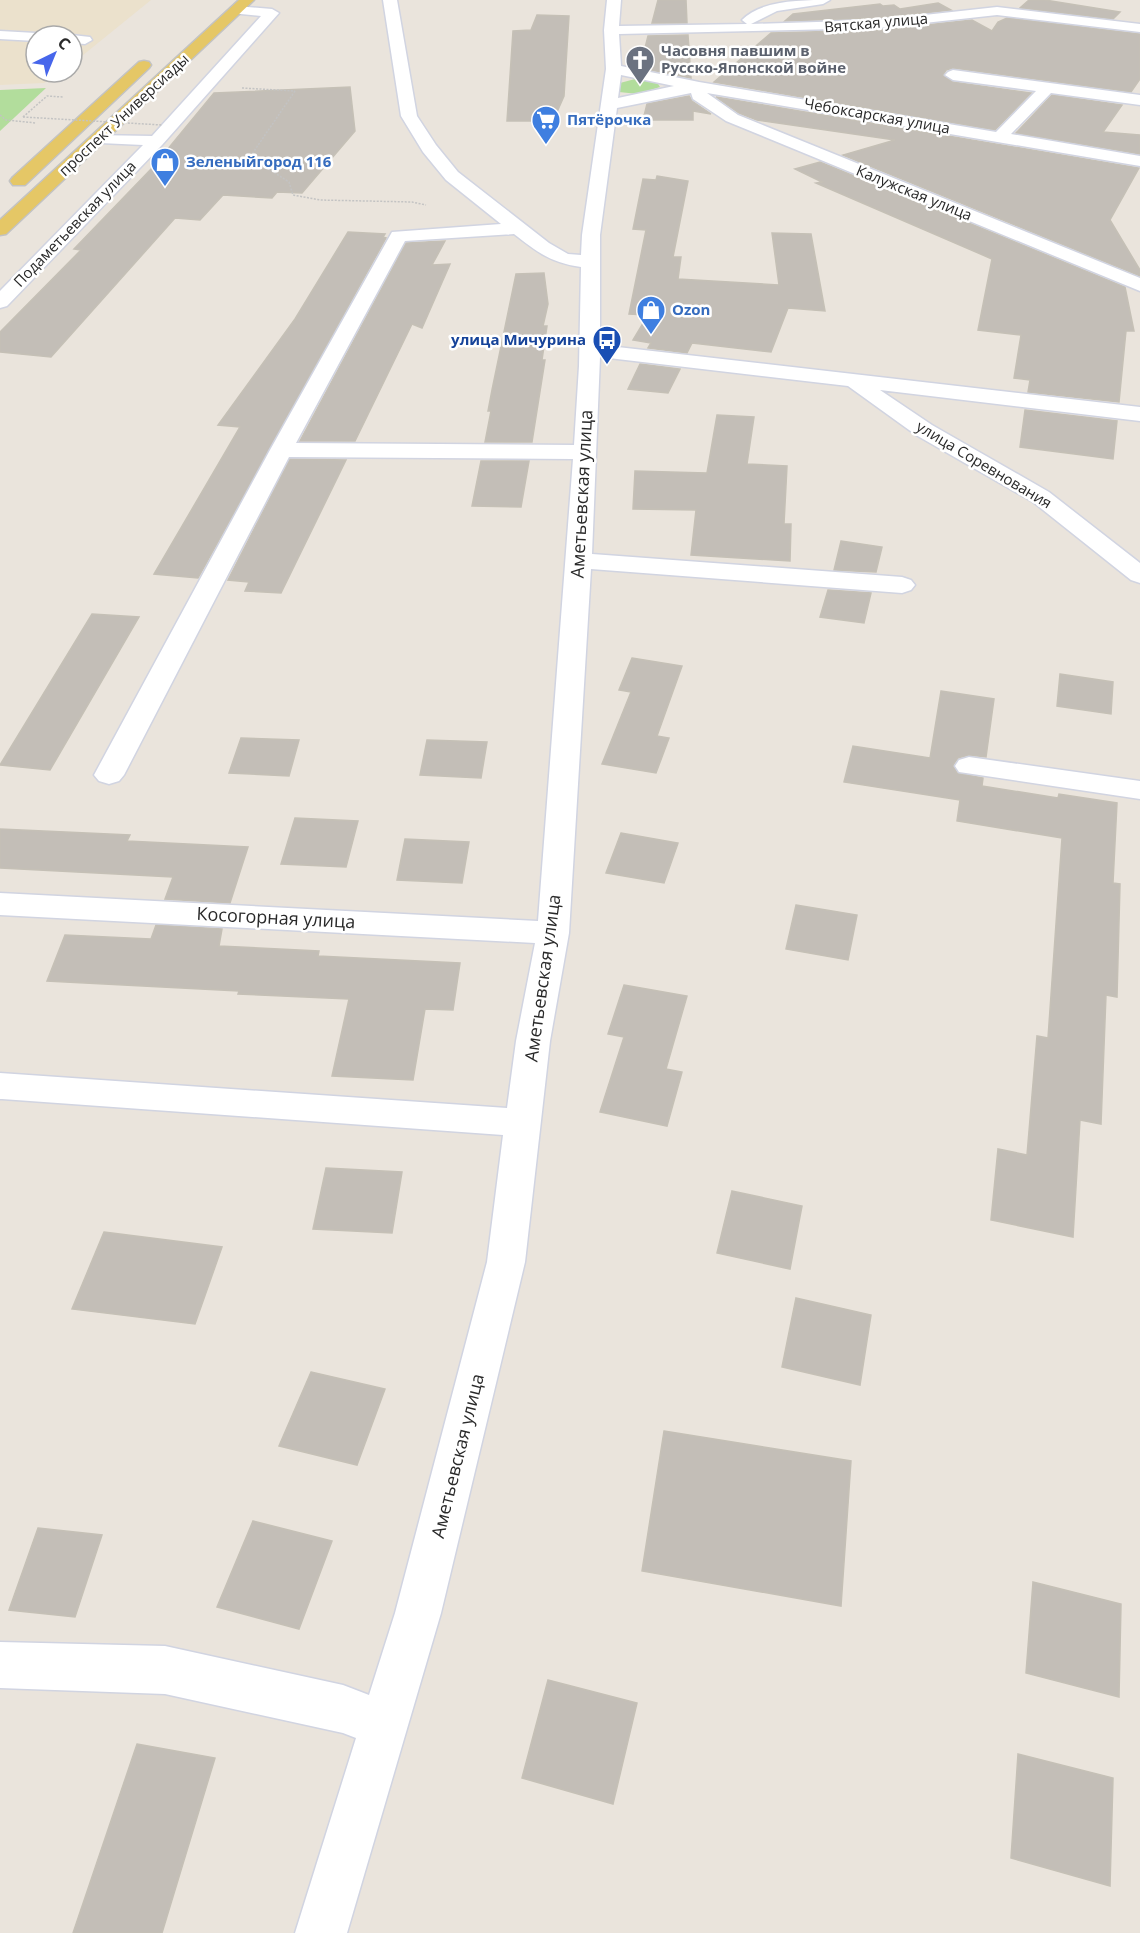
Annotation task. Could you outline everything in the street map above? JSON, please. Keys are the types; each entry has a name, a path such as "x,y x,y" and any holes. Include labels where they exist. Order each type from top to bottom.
{"main road":[{"name":"проспект Универсиады","path":"0,230 242,5"},
{"name":"проспект Универсиады","path":"9,191 154,56"}],"street":[{"name":"Аметьевская улица","path":"321,1933 418,1613 506,1262 534,1041 553,933 579,561 590,350 591,235 614,69 611,30 614,0"},
{"path":"739,30 752,16 823,0"},
{"path":"390,4 409,116 429,148 452,176 516,228 563,259 590,262"},
{"name":"Подаметьевская улица","path":"0,302 272,14 242,5"},
{"name":"Вятская улица","path":"611,30 739,30 879,24 997,11 1140,28"},
{"path":"0,35 24,36"},
{"name":"Чебоксарская улица","path":"614,69 699,87 1140,160"},
{"path":"953,75 1140,100"},
{"path":"609,105 699,87"},
{"name":"Калужская улица","path":"699,87 699,96 732,118 1140,285"},
{"path":"1000,137 1047,88"},
{"path":"100,138 159,133"},
{"path":"109,775 281,450 399,236 516,228"},
{"path":"590,350 1140,414"},
{"name":"улица Соревнования","path":"853,381 924,430 1041,496 1140,575"},
{"path":"281,450 584,452"},
{"path":"579,561 902,585"},
{"path":"969,766 1140,790"},
{"name":"Косогорная улица","path":"0,904 553,933"},
{"path":"2,1086 524,1123"},
{"path":"0,1665 165,1670 343,1709 384,1725"}],"path":[{"path":"206,86 295,91 250,157 290,182 292,195 320,200 412,202 433,207"},
{"path":"63,97 47,96 23,117 159,133"},
{"path":"0,115 6,120 36,123"}],"shaded area":[{"path":"0,0 151,0 84,54 84,24 24,24 24,84 0,85"}],"green space":[{"path":"635,79 652,81 660,87 638,94 619,92 620,83"},
{"path":"46,88 0,131 0,90"}],"building":[{"path":"658,0 686,0 687,23 652,23"},
{"path":"1029,0 1045,0 1120,12 1113,19 1020,8"},
{"path":"938,3 951,10 879,18 785,21 793,14 880,4 894,5 900,9"},
{"path":"537,15 569,16 564,96 553,121 507,121 513,31 531,30"},
{"path":"1007,18 1140,34 1140,79 1131,92 953,68 946,70 943,75 953,82 1031,93 995,130 714,82 771,33 879,30 972,20 992,31 998,22"},
{"path":"688,35 691,78 640,68 648,36"},
{"path":"350,87 355,131 302,193 277,192 272,198 223,195 200,220 175,218 51,357 0,352 0,332 81,250 74,249 153,167 214,93"},
{"path":"1052,95 1122,105 1103,132 1140,135 1140,154 1016,133"},
{"path":"689,96 692,101 711,114 693,111 693,120 643,120 647,104"},
{"path":"716,97 1139,168 1110,220 1140,270 1140,276 843,155 895,140 757,120 739,113"},
{"path":"820,162 1125,287 1134,331 1126,331 1119,402 1028,392 1030,380 1014,378 1021,335 978,330 992,259 816,183 822,182 795,169"},
{"path":"657,176 688,181 673,257 681,257 678,279 779,285 772,233 811,234 825,311 788,308 771,352 692,343 687,353 648,348 651,343 633,340 648,315 629,314 646,230 633,229 643,179 656,180"},
{"path":"348,232 385,234 383,237 386,238 198,578 154,574 240,427 218,425 295,319"},
{"path":"445,241 432,265 450,264 422,328 412,324 355,441 300,441 406,243"},
{"path":"544,273 548,304 543,326 547,326 542,360 545,360 532,442 485,442 491,411 488,411 516,274"},
{"path":"640,364 680,369 668,393 628,389"},
{"path":"1025,410 1117,421 1113,459 1020,447"},
{"path":"717,415 754,417 747,464 787,466 784,524 791,524 790,561 691,555 696,510 633,509 635,471 707,473"},
{"path":"290,459 346,460 281,593 245,591 249,582 228,580"},
{"path":"481,461 529,461 521,507 472,506"},
{"path":"841,541 882,547 876,572 834,570"},
{"path":"828,590 871,593 864,623 820,617"},
{"path":"92,614 139,617 50,770 0,765"},
{"path":"632,658 682,666 657,736 669,738 656,773 602,764 631,692 619,690"},
{"path":"1060,674 1113,682 1111,714 1057,706"},
{"path":"941,691 994,699 986,757 969,755 958,758 953,765 957,773 983,778 982,786 1058,798 1059,794 1117,803 1113,883 1120,884 1117,997 1106,995 1101,1124 1080,1120 1073,1237 991,1220 998,1149 1027,1155 1037,1036 1048,1038 1062,838 957,821 960,800 844,782 853,746 930,758"},
{"path":"241,738 299,740 289,776 229,773"},
{"path":"427,740 487,742 481,778 420,775"},
{"path":"295,818 358,821 346,867 281,864"},
{"path":"0,829 130,835 127,841 248,847 230,903 165,899 173,877 0,868"},
{"path":"621,833 678,843 664,883 606,873"},
{"path":"405,839 469,842 462,883 397,880"},
{"path":"796,905 857,915 848,960 786,949"},
{"path":"156,925 222,929 219,946 319,951 318,956 460,963 453,1010 425,1009 413,1080 332,1076 349,999 47,981 65,935 151,939"},
{"path":"624,985 687,996 666,1069 682,1072 667,1126 600,1112 624,1037 608,1034"},
{"path":"326,1168 402,1172 392,1233 313,1229"},
{"path":"732,1191 802,1206 790,1269 717,1253"},
{"path":"104,1232 222,1247 195,1324 72,1309"},
{"path":"796,1298 871,1315 860,1385 782,1367"},
{"path":"311,1372 385,1389 357,1465 279,1446"},
{"path":"664,1431 851,1461 841,1606 642,1571"},
{"path":"253,1521 332,1541 299,1629 217,1607"},
{"path":"38,1528 102,1535 75,1617 9,1610"},
{"path":"1033,1582 1121,1604 1119,1697 1026,1673"},
{"path":"548,1680 637,1703 613,1804 522,1778"},
{"path":"137,1744 215,1758 162,1933 73,1933"},
{"path":"1018,1754 1113,1778 1110,1886 1011,1858"}],"place":[{"name":"Часовня павшим в Русско-Японской войне","path":"640,86"},
{"name":"Пятёрочка","path":"546,146"},
{"name":"Зеленыйгород 116","path":"165,188"},
{"name":"Ozon","path":"651,336"},
{"name":"улица Мичурина","path":"607,366"}]}
